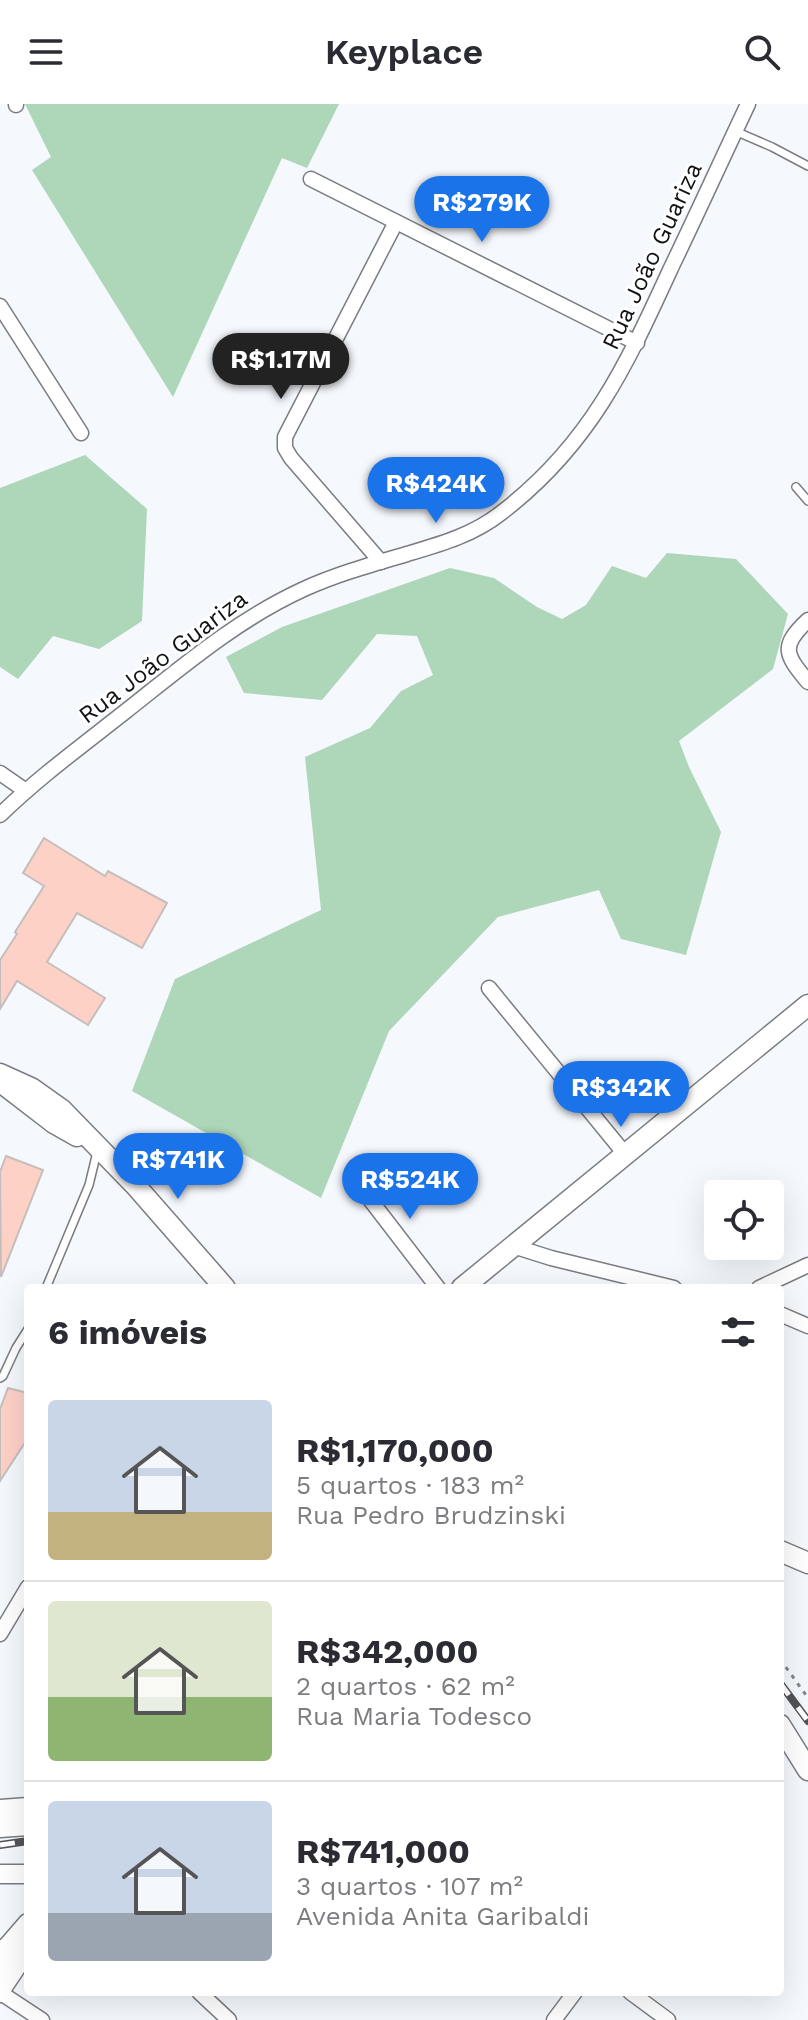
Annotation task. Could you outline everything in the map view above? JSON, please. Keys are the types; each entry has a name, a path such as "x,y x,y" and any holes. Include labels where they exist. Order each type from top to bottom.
{"main road":[{"path":"467,1284 808,1005"},
{"path":"0,1074 31,1088 62,1110 135,1185 214,1284"},
{"path":"0,1082 54,1123 97,1148"},
{"path":"784,1553 808,1563"},
{"path":"784,1732 808,1771"},
{"path":"784,1749 808,1771"},
{"path":"0,1810 24,1808"},
{"path":"0,1827 24,1825"},
{"path":"0,1954 24,1942"},
{"path":"0,1973 20,1960 24,1947"}],"street":[{"name":"Rua João Guariza","path":"0,815 180,669 237,626 274,603 308,587 476,530 526,492 567,452 619,377 748,104"},
{"path":"311,179 637,343"},
{"path":"381,562 291,458 285,448 285,437 396,222"},
{"path":"0,306 81,433"},
{"path":"808,620 799,629 788,654 808,682"},
{"path":"0,773 26,791"},
{"path":"489,988 625,1154"},
{"path":"352,1176 435,1284"},
{"path":"513,1246 658,1284"},
{"path":"768,1284 808,1265"},
{"path":"784,1316 808,1326"},
{"path":"0,1634 24,1594"},
{"path":"0,1874 24,1874"},
{"path":"24,1945 0,1994 42,2020"},
{"path":"203,1996 229,2020"},
{"path":"554,2020 572,1996"},
{"path":"635,1996 668,2020"}],"lane":[{"path":"735,131 808,166"},
{"path":"796,487 808,501"},
{"path":"48,1284 89,1185 97,1148"},
{"path":"0,1378 24,1335"}],"path":[{"path":"784,1665 808,1698"}],"green space":[{"path":"25,104 339,104 307,168 282,158 173,397 32,170 51,157"},
{"path":"85,455 147,509 142,621 99,649 53,636 18,679 0,667 0,488"},
{"path":"667,553 736,559 788,614 773,669 679,741 721,832 686,955 621,939 599,890 498,917 389,1031 321,1198 132,1091 175,979 321,910 305,757 370,728 401,691 433,675 417,636 377,634 322,700 244,693 226,657 282,627 450,568 494,578 537,607 562,619 586,605 612,566 646,578"}],"building":[{"path":"44,838 105,876 108,871 167,903 142,948 77,913 47,962 105,998 88,1025 17,981 0,1009 0,960 44,886 23,873"},
{"path":"6,1156 43,1170 1,1277 0,1172"},
{"path":"8,1388 24,1392 24,1444 0,1481 0,1409"}],"railway":[{"path":"784,1688 808,1721"},
{"path":"0,1845 24,1842"}]}
